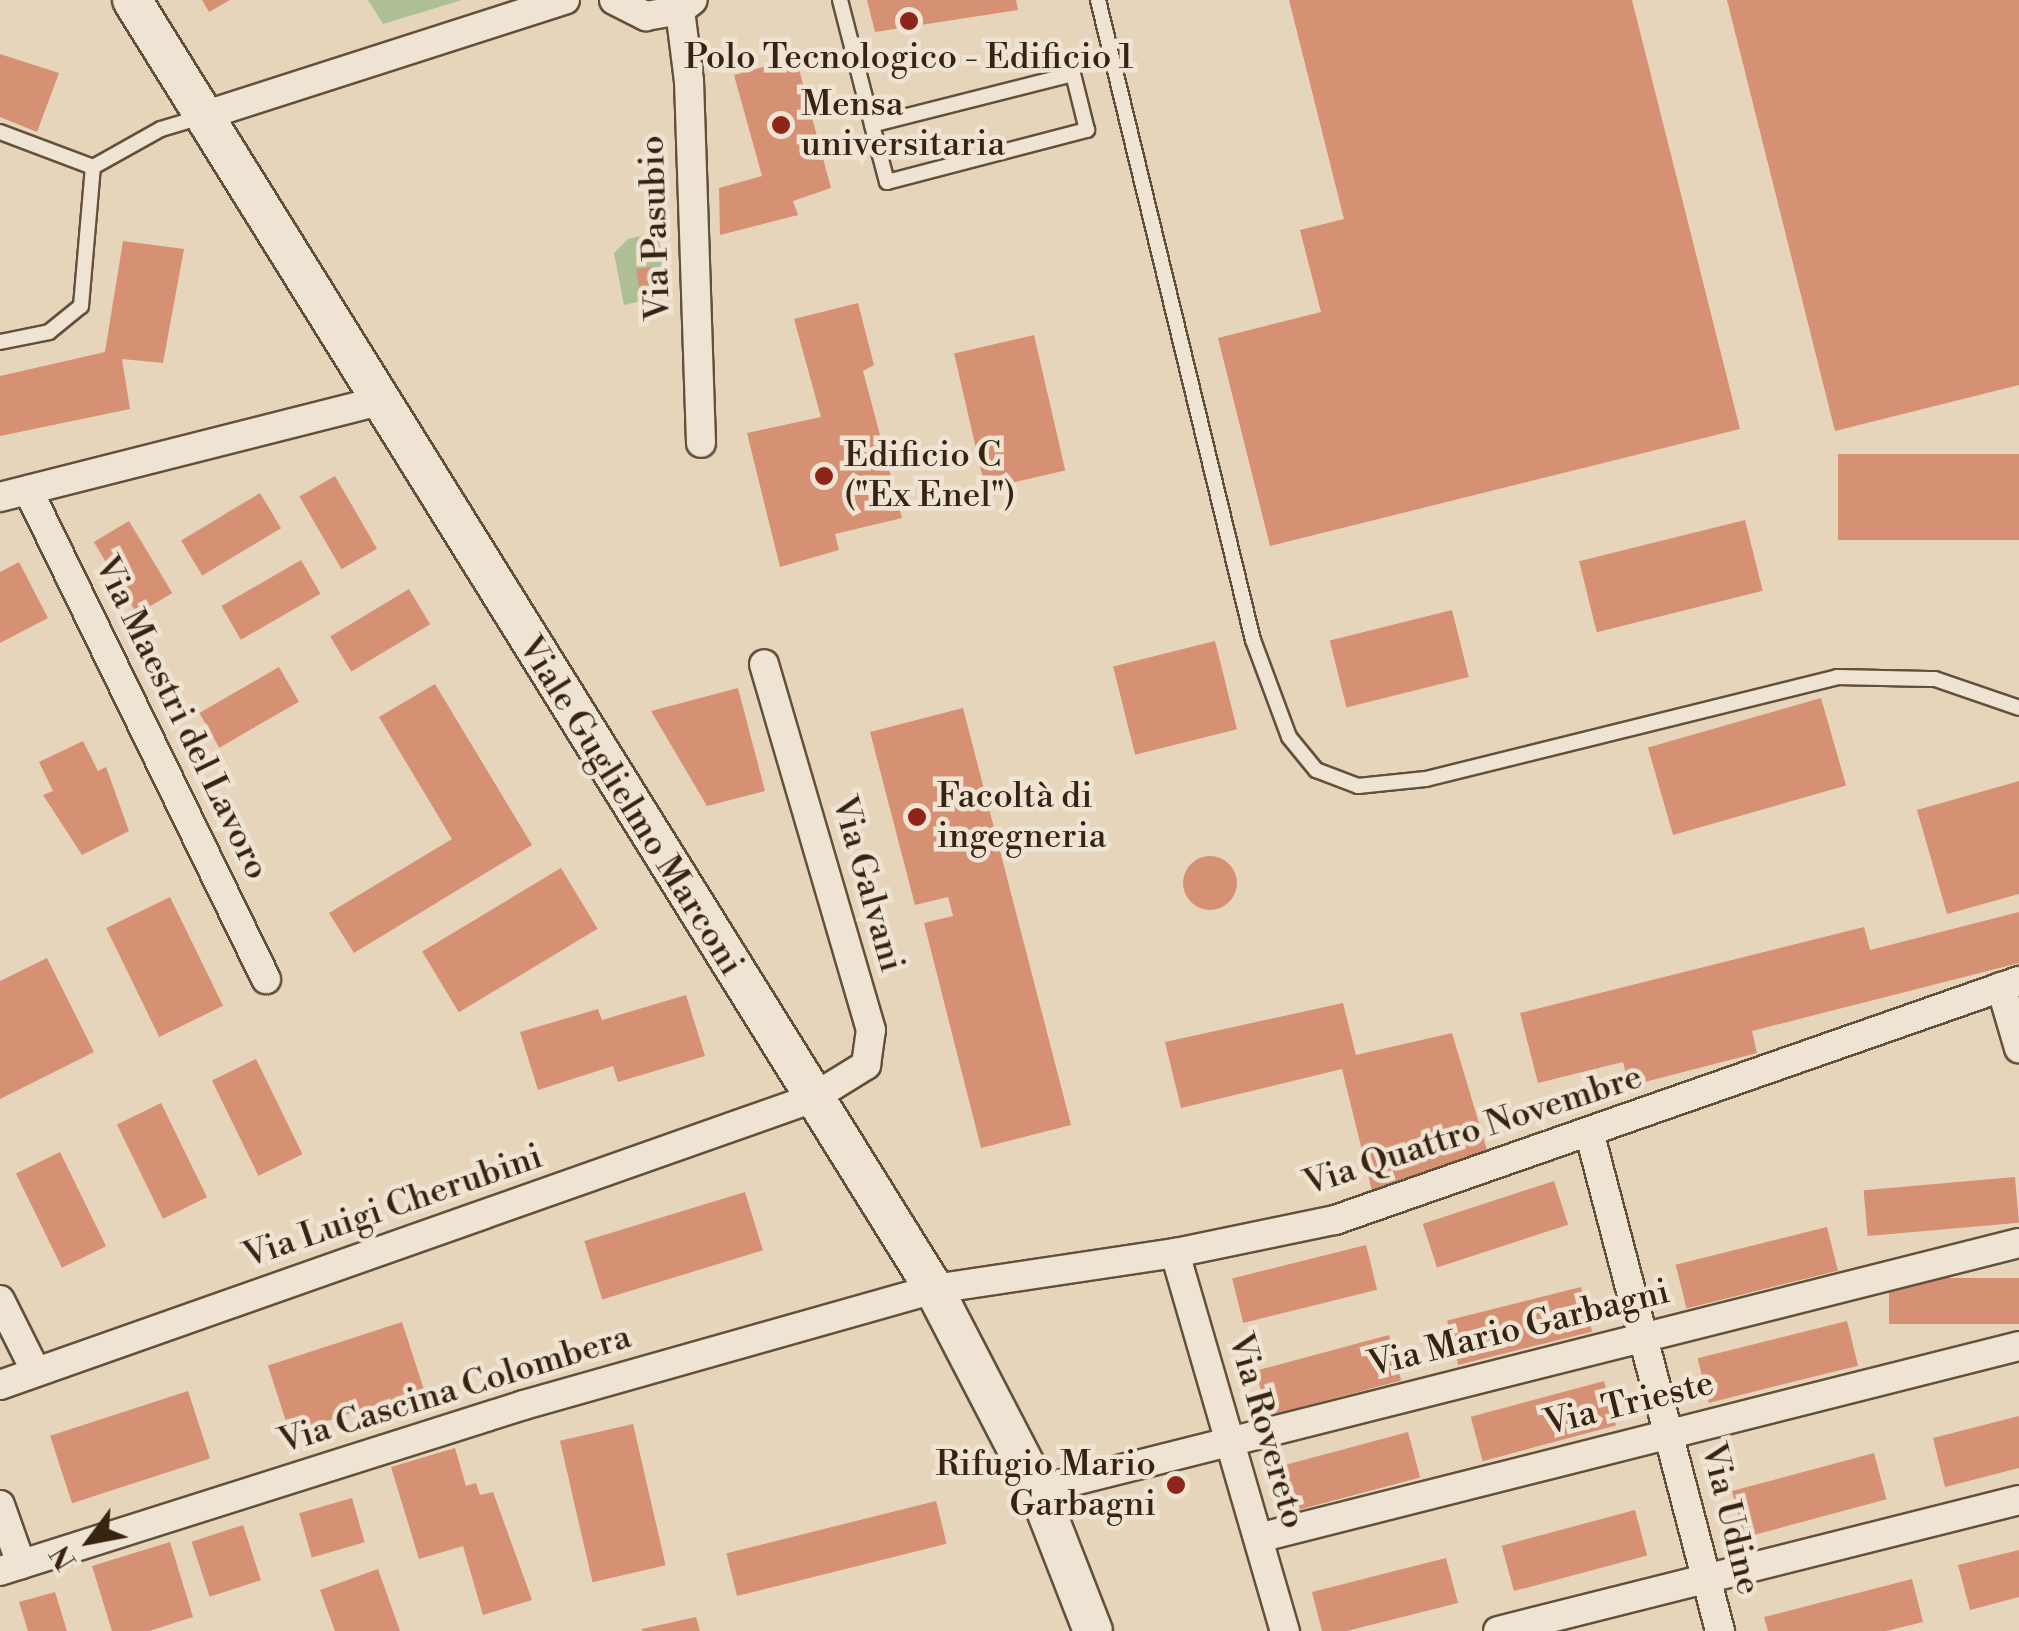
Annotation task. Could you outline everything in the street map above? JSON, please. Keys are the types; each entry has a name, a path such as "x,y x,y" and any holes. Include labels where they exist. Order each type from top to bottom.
{"street":[{"name":"Viale Guglielmo Marconi","path":"132,0 811,1099 934,1288 1038,1490 1093,1631"},
{"path":"206,115 565,0"},
{"path":"614,0 646,16 686,5"},
{"name":"Via Pasubio","path":"686,5 701,443"},
{"name":"Via Maestri del Lavoro","path":"266,979 14,493 380,401"},
{"name":"Via Galvani","path":"764,664 871,1030 866,1065 811,1099"},
{"path":"2010,984 2019,1048"},
{"name":"Via Quattro Novembre","path":"934,1288 1175,1253 1336,1220 1590,1135 2010,984"},
{"name":"Via Luigi Cherubini","path":"0,1384 811,1099"},
{"name":"Via Udine","path":"1590,1135 1720,1631"},
{"name":"Via Mario Garbagni","path":"1038,1490 1229,1438 2019,1243"},
{"name":"Via Rovereto","path":"1175,1253 1285,1631"},
{"name":"Via Cascina Colombera","path":"11,1567 524,1405 934,1288"},
{"path":"0,1300 36,1372"},
{"name":"Via Trieste","path":"1258,1538 2019,1346"},
{"path":"1498,1631 2019,1500"},
{"path":"0,1505 11,1567"}],"lane":[{"path":"840,0 872,125 887,182 1087,130 1073,74 872,125"},
{"path":"1098,0 1252,640 1290,736 1316,770 1345,785 1412,782 1838,676 1935,679 2019,708"},
{"path":"0,132 93,166 161,130 206,115"},
{"path":"0,342 49,332 81,306 93,166"}],"green space":[{"path":"368,0 462,0 383,24"},
{"path":"658,232 667,295 624,305 614,253 628,239"}],"building":[{"path":"202,0 230,0 209,12"},
{"name":"Polo Tecnologico - Edificio 1","path":"867,0 1016,0 1018,10 875,32"},
{"path":"1289,0 1632,0 1740,429 1270,546 1218,338 1321,312 1300,230 1344,219"},
{"path":"1727,0 2019,0 2019,385 1835,431"},
{"path":"0,54 59,73 37,132 0,117"},
{"name":"Mensa universitaria","path":"796,58 831,188 793,201 798,215 720,235 719,188 762,176 734,75"},
{"path":"123,241 184,249 163,363 122,359 130,409 0,436 0,376 105,352"},
{"path":"651,267 654,285 639,287 636,269"},
{"name":"Edificio C (\"Ex Enel\")","path":"858,303 874,365 863,371 902,518 835,534 839,550 780,567 747,433 821,417 794,319"},
{"path":"1034,335 1065,470 985,489 954,353"},
{"path":"1838,454 2019,454 2019,540 1838,540"},
{"path":"335,476 377,549 341,569 299,496"},
{"path":"260,493 281,528 202,576 181,540"},
{"path":"1745,520 1763,591 1597,632 1579,561"},
{"path":"129,521 172,593 137,614 94,542"},
{"path":"301,560 320,594 241,640 221,606"},
{"path":"19,562 48,618 0,643 0,572"},
{"path":"409,589 430,624 351,672 330,636"},
{"path":"1452,610 1469,677 1346,707 1330,640"},
{"path":"1215,641 1237,729 1135,755 1113,666"},
{"path":"279,667 299,702 219,748 199,713"},
{"path":"435,684 532,845 354,953 329,913 452,839 379,717"},
{"path":"738,688 765,791 707,806 651,711"},
{"path":"1821,698 1846,785 1673,835 1648,748"},
{"path":"963,708 1071,1125 981,1148 924,923 953,916 948,897 915,905 870,732"},
{"path":"83,741 98,771 106,767 129,831 82,855 43,795 53,791 39,762"},
{"path":"2019,781 2019,894 1947,914 1917,810"},
{"path":"1210,856 1229,864 1237,883 1229,902 1210,910 1191,902 1183,883 1191,864"},
{"path":"561,868 598,929 459,1012 422,951"},
{"path":"170,897 223,1006 159,1037 106,928"},
{"path":"2019,912 2019,963 1752,1031 1757,1053 1629,1086 1623,1062 1538,1083 1520,1013 1864,927 1870,950"},
{"path":"47,958 94,1052 0,1099 0,981"},
{"path":"686,995 705,1056 618,1082 613,1066 538,1090 520,1032 598,1009 602,1020"},
{"path":"1343,1003 1356,1055 1452,1033 1487,1150 1372,1191 1342,1069 1181,1108 1165,1042"},
{"path":"256,1059 302,1154 258,1176 212,1080"},
{"path":"161,1103 207,1197 163,1219 117,1124"},
{"path":"60,1152 106,1246 62,1268 16,1173"},
{"path":"2015,1177 2019,1223 1868,1236 1864,1190"},
{"path":"1554,1181 1568,1225 1437,1267 1423,1224"},
{"path":"745,1192 763,1250 602,1299 584,1241"},
{"path":"1827,1227 1838,1271 1687,1308 1676,1265"},
{"path":"1366,1245 1377,1290 1243,1323 1232,1278"},
{"path":"1889,1278 2019,1278 2019,1324 1889,1324"},
{"path":"1581,1287 1592,1332 1458,1365 1447,1320"},
{"path":"1847,1321 1858,1366 1709,1403 1698,1358"},
{"path":"402,1322 424,1390 290,1433 268,1366"},
{"path":"1389,1335 1401,1380 1268,1416 1256,1371"},
{"path":"1604,1381 1616,1425 1483,1461 1471,1417"},
{"path":"188,1391 210,1459 72,1503 50,1436"},
{"path":"2019,1416 2019,1468 1945,1487 1933,1438"},
{"path":"633,1424 666,1565 593,1582 560,1441"},
{"path":"1408,1432 1420,1477 1287,1513 1275,1468"},
{"path":"455,1448 466,1486 476,1483 480,1495 493,1492 532,1600 483,1615 463,1546 419,1559 391,1467"},
{"path":"1874,1453 1886,1499 1744,1537 1732,1491"},
{"path":"352,1498 365,1542 312,1557 299,1513"},
{"path":"936,1501 947,1544 737,1596 726,1553"},
{"path":"1635,1510 1647,1555 1514,1591 1502,1546"},
{"path":"243,1525 261,1580 210,1597 192,1542"},
{"path":"170,1542 193,1617 149,1631 112,1631 92,1566"},
{"path":"2019,1550 2019,1597 1970,1610 1958,1565"},
{"path":"1446,1558 1458,1603 1347,1631 1322,1631 1312,1592"},
{"path":"378,1569 400,1631 335,1631 320,1590"},
{"path":"1912,1579 1923,1622 1886,1631 1768,1631 1764,1617"},
{"path":"55,1592 67,1631 28,1631 19,1602"},
{"path":"696,1617 700,1631 642,1631 642,1629"}],"place":[{"name":"Polo Tecnologico - Edificio 1","path":"909,21"},
{"name":"Mensa universitaria","path":"781,125"},
{"name":"Edificio C (\"Ex Enel\")","path":"824,476"},
{"name":"Facoltà di ingegneria","path":"917,817"},
{"name":"Rifugio Mario Garbagni","path":"1176,1485"}]}
